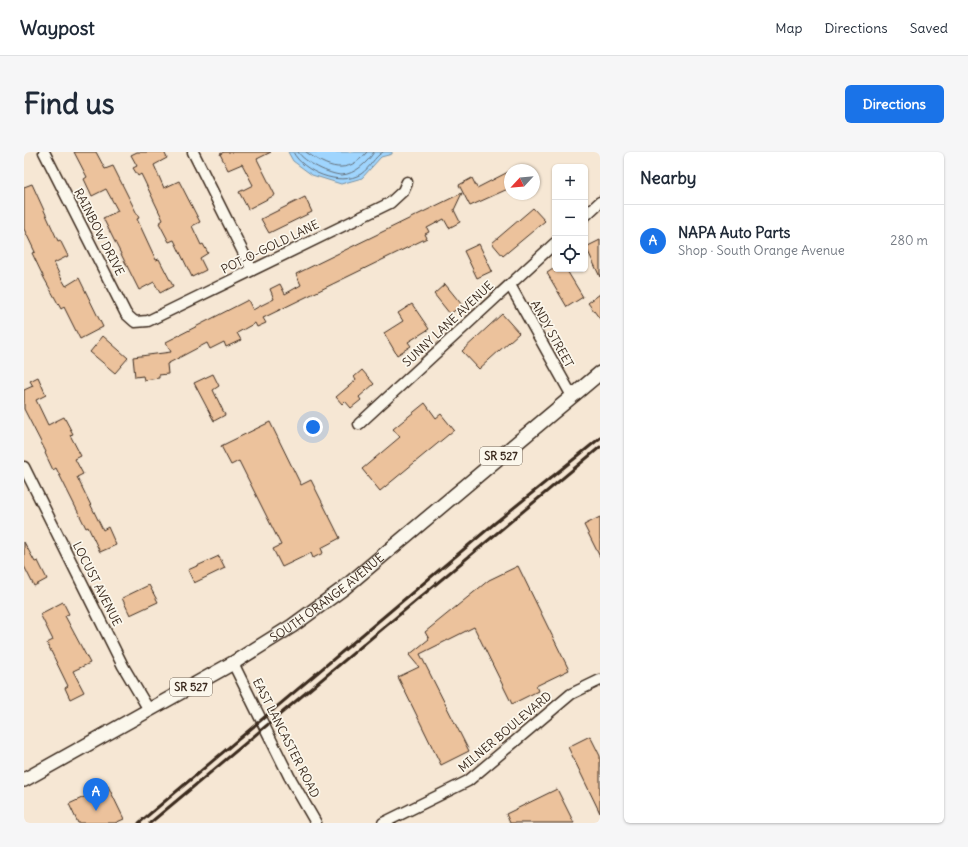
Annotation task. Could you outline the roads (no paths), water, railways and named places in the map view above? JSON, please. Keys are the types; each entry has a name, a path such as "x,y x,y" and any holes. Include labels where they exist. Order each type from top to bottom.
{"main road":[{"name":"SOUTH ORANGE AVENUE","path":"24,780 233,663 292,626 344,588 600,373"}],"street":[{"name":"RAINBOW DRIVE","path":"44,152 126,314 135,322"},
{"path":"193,152 252,270"},
{"name":"POT-O-GOLD LANE","path":"135,322 148,321 390,203 403,192 407,182"},
{"path":"588,213 600,202"},
{"name":"SUNNY LANE AVENUE","path":"358,424 552,246"},
{"name":"ANDY STREET","path":"510,285 572,396"},
{"name":"LOCUST AVENUE","path":"24,468 123,666 149,710"},
{"name":"EAST LANCASTER ROAD","path":"233,663 289,776 316,823"},
{"name":"MILNER BOULEVARD","path":"383,823 468,782 572,694 600,680"}],"water":[{"path":"288,152 392,152 392,154 381,157 362,178 341,184 312,175 293,161"}],"railway":[{"path":"139,823 495,523 600,438"},
{"path":"150,823 600,447"}],"place":[{"name":"NAPA Auto Parts","path":"96,811"}]}
